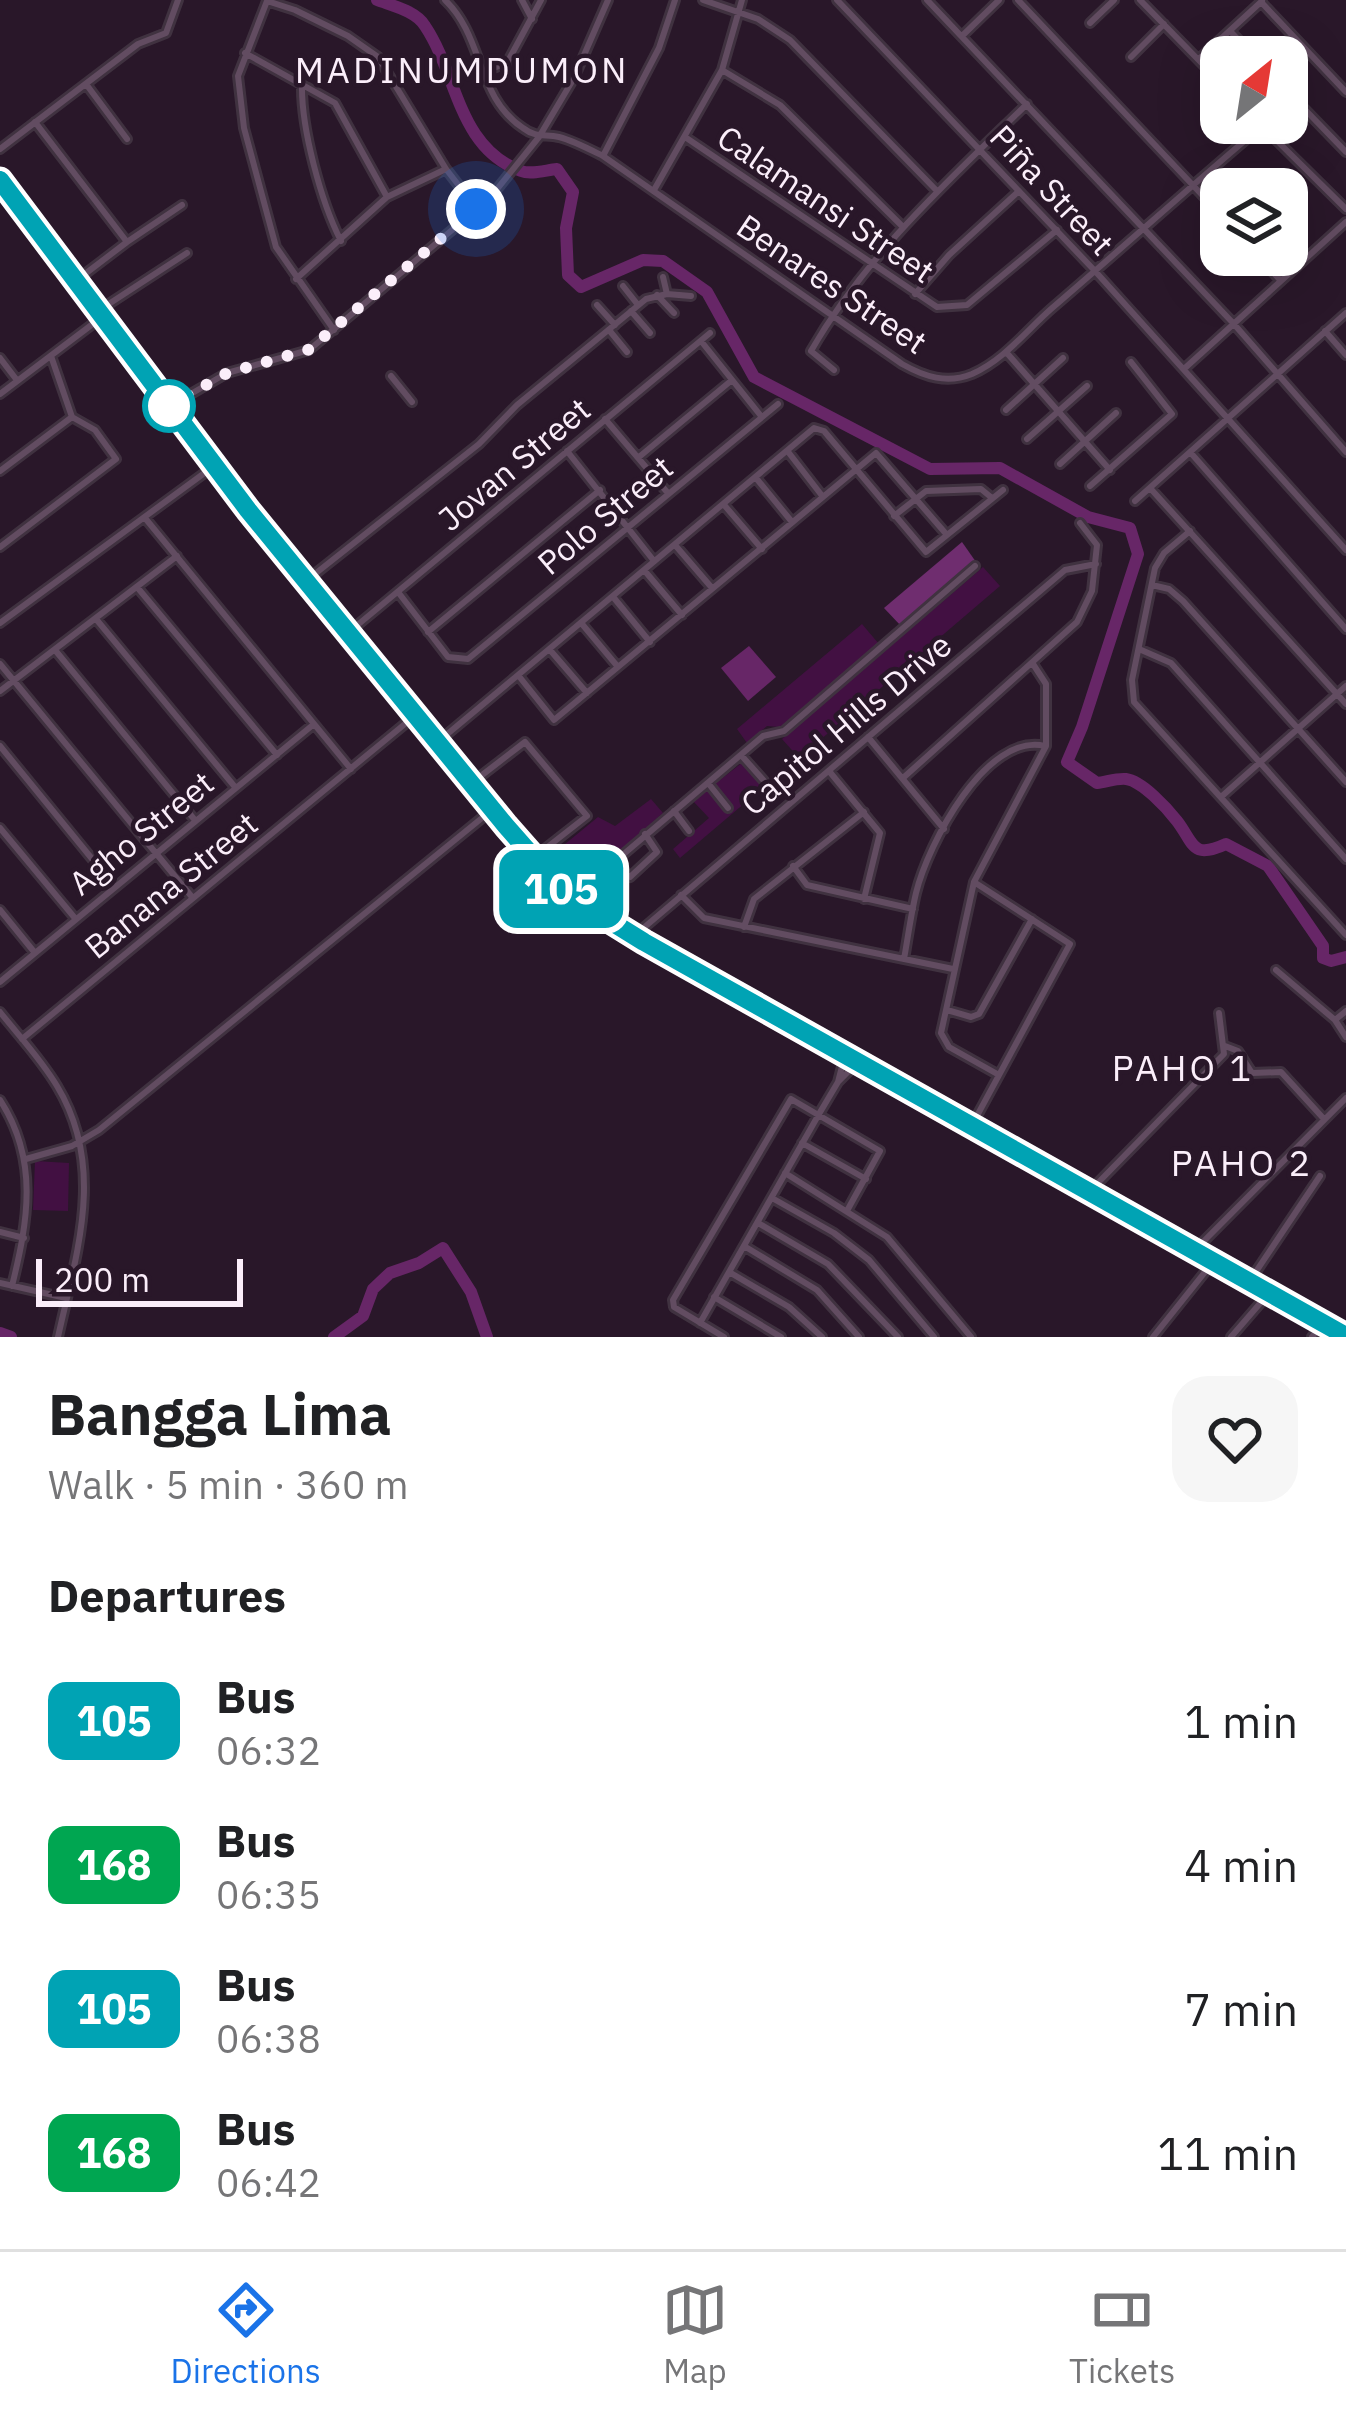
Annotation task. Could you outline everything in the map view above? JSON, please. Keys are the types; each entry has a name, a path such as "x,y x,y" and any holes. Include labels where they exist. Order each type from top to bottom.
{"main road":[{"path":"0,180 214,466 534,859 571,898 1346,1336"}],"street":[{"path":"0,149 135,46 166,33 178,0"},
{"path":"334,330 296,279 271,234 244,128 238,89 245,53 270,0 357,41 378,57 476,209"},
{"path":"445,0 466,26 500,109 538,137"},
{"path":"522,0 532,19"},
{"path":"483,72 507,63 541,0"},
{"path":"169,406 227,373 308,350 506,182 580,67 608,0"},
{"path":"603,156 659,48 675,0"},
{"path":"704,0 774,28 807,54 937,191"},
{"path":"654,190 722,70 742,0"},
{"name":"Piña Street","path":"837,0 1185,368 1346,550"},
{"path":"927,0 1233,323 1346,452"},
{"path":"962,36 999,0"},
{"path":"1018,0 1200,192"},
{"path":"1090,23 1114,0"},
{"path":"1140,0 1199,59 1262,1 1346,92"},
{"path":"1131,57 1164,24"},
{"path":"1230,31 1235,36"},
{"path":"245,53 335,103 387,196"},
{"path":"722,70 780,105 902,225"},
{"path":"86,84 127,139"},
{"path":"302,84 320,178 341,241"},
{"path":"834,370 811,351 872,264 902,225 1027,104"},
{"path":"1308,113 1346,152"},
{"path":"35,122 127,242"},
{"name":"Benares Street","path":"538,137 557,137 603,156 902,364 931,378 976,373 1006,352 1239,144"},
{"name":"Calamansi Street","path":"685,137 937,307 967,305 1057,230"},
{"path":"1280,144 1346,209"},
{"path":"296,279 387,196 446,169"},
{"path":"915,294 949,255 1020,190"},
{"path":"76,282 182,205"},
{"path":"1185,368 1346,222"},
{"path":"0,394 100,314 187,253"},
{"path":"1276,276 1281,281"},
{"path":"663,277 662,295 674,313"},
{"path":"623,286 650,333"},
{"path":"306,581 478,444 517,405 635,308 662,295 691,296"},
{"path":"597,305 627,352"},
{"path":"1135,502 1346,313"},
{"path":"1325,331 1346,355"},
{"name":"Jovan Street","path":"350,632 710,333"},
{"path":"701,341 761,416"},
{"path":"1006,352 1110,470"},
{"path":"0,548 116,459 95,430 72,417 51,356"},
{"path":"0,358 17,381"},
{"path":"1006,410 1063,358"},
{"path":"1090,486 1172,414 1131,362"},
{"path":"391,376 412,402"},
{"path":"638,457 732,380"},
{"path":"1027,439 1087,386"},
{"name":"Polo Street","path":"428,632 448,657 462,661 778,404"},
{"path":"1060,464 1116,413"},
{"path":"0,471 72,417"},
{"path":"605,419 668,492"},
{"path":"439,740 814,428 820,428 926,552 1003,490"},
{"path":"567,451 655,561"},
{"path":"788,452 824,497"},
{"path":"1190,452 1346,628"},
{"path":"518,675 554,720 880,454 947,535"},
{"path":"0,623 214,466"},
{"path":"756,478 793,523"},
{"path":"1150,488 1346,704"},
{"path":"894,516 917,496 936,490 981,489 992,498"},
{"path":"398,592 428,632 599,490"},
{"path":"724,504 762,549"},
{"path":"145,518 351,769"},
{"path":"903,778 1084,613 1096,564 1096,541 1080,523"},
{"path":"1190,531 1159,560 1132,680 1134,702 1345,935"},
{"path":"675,545 712,589"},
{"path":"0,691 177,556"},
{"name":"Capitol Hills Drive","path":"634,936 1065,570 1096,564"},
{"path":"571,898 768,733 784,731 975,566"},
{"path":"644,570 682,615"},
{"path":"1152,585 1169,589 1183,601 1346,782"},
{"path":"137,587 277,755"},
{"path":"614,597 650,642"},
{"path":"96,619 235,788"},
{"path":"582,624 618,667"},
{"path":"1139,649 1166,657 1346,859"},
{"path":"55,650 195,820"},
{"path":"550,650 587,693"},
{"path":"0,664 193,897"},
{"path":"999,1075 945,1042 941,1034 974,882 1046,746 1046,684 1033,664"},
{"path":"1221,797 1346,686"},
{"name":"Banana Street","path":"22,1040 417,714"},
{"name":"Agho Street","path":"0,982 314,724"},
{"path":"868,737 944,829"},
{"path":"472,783 525,742 577,803 587,816 534,859"},
{"path":"904,959 917,890 944,829 978,776 1020,745 1046,746"},
{"path":"0,746 115,886"},
{"path":"741,755 765,782"},
{"path":"829,771 880,833 864,899"},
{"path":"707,783 728,808"},
{"path":"26,1159 82,1142 493,809"},
{"path":"674,811 689,831"},
{"path":"744,926 754,899 863,812"},
{"path":"0,827 75,918"},
{"path":"612,863 630,878 657,852 645,834"},
{"path":"793,866 807,885 913,909"},
{"path":"971,1127 1070,944 974,882"},
{"path":"681,895 704,918 953,969"},
{"path":"0,910 34,952"},
{"path":"947,1010 971,1017 979,1014 1032,919"},
{"path":"1276,970 1335,1020 1346,1037"},
{"path":"1335,1020 1346,1011"},
{"path":"0,1012 56,1084 82,1142 86,1187 58,1337"},
{"path":"1090,1192 1220,1059 1225,1046 1219,1013"},
{"path":"1225,1046 1238,1051 1252,1073 1281,1072 1324,1120"},
{"path":"838,1082 845,1054"},
{"path":"700,1323 838,1082 858,1062"},
{"path":"1194,1251 1346,1098"},
{"path":"724,1337 674,1307 674,1295 791,1099 878,1148 880,1154 848,1209"},
{"path":"0,1100 13,1119 26,1159 24,1238 13,1286"},
{"path":"802,1143 866,1179"},
{"path":"785,1173 848,1209 897,1247 971,1337"},
{"path":"1249,1282 1320,1176"},
{"path":"772,1198 834,1233 868,1260 934,1337"},
{"path":"758,1222 828,1264 898,1337"},
{"path":"0,1232 24,1238"},
{"path":"744,1246 817,1290 859,1337"},
{"path":"1153,1337 1213,1262"},
{"path":"729,1271 789,1307 822,1337"},
{"path":"0,1283 66,1298"},
{"path":"1231,1337 1268,1293"},
{"path":"714,1297 781,1337"},
{"path":"1312,1337 1324,1323"}],"shaded area":[{"path":"962,542 976,562 901,626 884,608"},
{"path":"983,567 1000,586 799,758 782,739"},
{"path":"862,624 879,644 780,727 767,726 747,743 737,729"},
{"path":"749,646 776,677 748,701 721,668"},
{"path":"743,762 765,786 680,858 673,849 709,818 693,801"},
{"path":"651,799 663,813 576,889 548,858 598,817 615,826"},
{"path":"35,1161 69,1163 68,1211 33,1210"}],"waterway":[{"path":"377,0 410,13 425,26 461,108 484,145 521,171 557,169 573,192 566,228 568,275 581,287 643,260 663,261 707,292 754,377 930,469 1000,468 1088,517 1130,528 1138,554 1067,762 1097,783 1123,779 1139,785 1167,809 1200,850 1226,844 1268,866 1323,946 1323,958 1346,957"},
{"path":"334,1337 363,1316 373,1289 390,1273 443,1248 471,1292 487,1337"},
{"path":"0,1333 11,1337"}],"bus line":[{"name":"105","path":"0,180 248,510 565,893 644,942 1346,1336"}],"district":[{"name":"MADINUMDUMON","path":"462,70"},
{"name":"PAHO 1","path":"1183,1068"},
{"name":"PAHO 2","path":"1242,1163"}],"route":[{"path":"169,406 227,373 308,350 476,209"}]}
